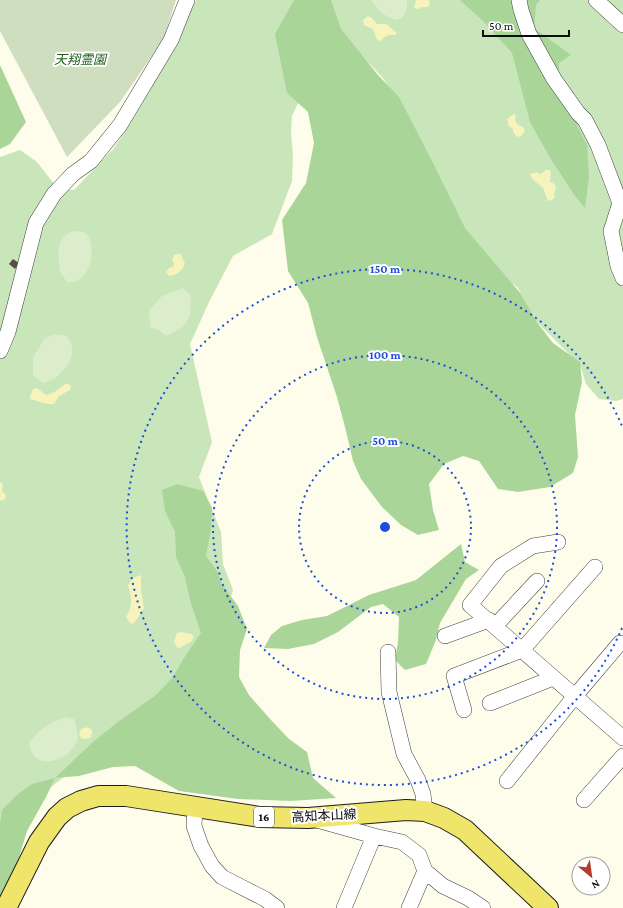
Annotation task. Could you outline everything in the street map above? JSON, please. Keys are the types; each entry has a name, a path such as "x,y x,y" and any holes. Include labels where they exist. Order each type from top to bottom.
{"main road":[{"name":"高知本山線","path":"6,908 39,842 57,817 67,808 81,801 98,796 126,796 260,817 308,818 406,810 425,811 444,818 465,830 548,908"}],"street":[{"path":"0,350 8,332 36,223 54,194 73,174 91,161 120,125 171,40 187,0"},
{"path":"519,0 529,34 554,79 578,113 585,120 598,145 622,203 611,231 618,266 623,278"},
{"path":"596,0 623,24"},
{"path":"558,542 533,546 501,566 470,605 623,738"},
{"path":"464,710 454,676 522,650 595,567"},
{"path":"444,636 492,623 537,581"},
{"path":"507,781 575,696 620,644"},
{"path":"388,652 389,692 404,754 418,780 423,794 425,811"},
{"path":"490,703 553,678"},
{"path":"584,800 623,756"},
{"path":"195,807 194,826 201,846 212,866 222,877 265,899 277,908"},
{"path":"308,818 402,842 419,855 425,871 443,886 468,898 483,908"},
{"path":"344,908 374,836"},
{"path":"409,908 425,871"}],"green space":[{"name":"天翔霊園","path":"0,0 176,0 163,40 120,102 67,157 0,31"},
{"path":"196,0 623,0 623,399 616,401 599,399 586,384 580,365 533,318 518,288 480,260 409,118 383,78 355,48 321,54 292,116 292,181 272,234 233,256 210,300 190,344 212,442 199,477 221,532 223,564 233,590 220,632 211,654 81,763 19,813 0,825 0,157 20,150 37,162 58,189 74,190 114,148 128,127 176,42"},
{"path":"294,0 331,0 341,29 378,75 399,97 465,228 521,294 536,321 553,343 580,362 582,382 575,415 578,457 573,473 550,487 518,492 498,489 479,461 463,456 444,464 429,484 433,510 439,530 418,535 401,525 382,507 361,479 353,461 337,397 317,337 308,303 288,271 282,220 306,183 314,143 308,112 287,93 275,34"},
{"path":"371,0 407,0 406,12 397,20 392,19 382,13"},
{"path":"460,0 540,0 536,5 534,28 571,55 559,63 559,89 587,145 589,177 585,208 575,196 552,161 530,122 512,53 484,22"},
{"path":"0,65 26,122 10,144 0,149"},
{"path":"73,231 83,232 88,236 91,242 91,260 83,277 76,281 67,282 60,272 58,251 60,243 65,235"},
{"path":"183,288 191,296 190,316 183,327 166,336 159,330 150,327 149,310 162,296"},
{"path":"53,335 65,335 69,340 72,346 71,358 65,369 60,374 52,380 43,383 33,375 33,357 45,338"},
{"path":"177,484 203,491 212,508 211,530 206,556 217,571 221,583 238,606 247,629 240,650 239,677 249,695 271,720 289,739 307,752 313,778 336,798 291,801 238,799 179,791 135,766 113,767 79,776 55,778 94,741 156,695 173,677 201,633 191,604 185,577 176,557 175,532 165,511 162,490"},
{"path":"461,544 465,562 479,570 466,579 440,623 436,640 426,664 405,670 395,660 398,642 399,617 383,604 371,607 338,632 314,644 288,649 264,648 271,635 282,626 302,620 327,616 369,595 416,580"},
{"path":"66,717 74,719 77,730 77,741 73,748 59,759 43,761 37,758 32,752 29,743 37,733 45,727"},
{"path":"55,778 27,831 19,857 0,903 0,823 2,810 18,794 32,784"}],"sand":[{"path":"416,0 429,0 430,5 419,9 414,8"},
{"path":"368,16 377,24 386,24 397,33 395,35 388,35 380,42 376,38 373,29 364,25 363,20"},
{"path":"514,114 516,116 515,120 517,124 523,127 525,131 521,136 517,137 513,132 513,129 509,126 507,119"},
{"path":"546,170 550,170 550,182 555,184 556,187 554,194 555,197 548,201 543,188 532,179 530,174 537,172 541,174"},
{"path":"181,254 185,264 178,273 169,276 166,272 169,268 174,266 172,260 174,255"},
{"path":"65,384 71,386 70,390 59,396 54,404 30,399 33,389 37,388 46,395 53,393"},
{"path":"0,482 3,485 2,491 6,498 2,501 0,500"},
{"path":"141,575 141,589 144,608 135,622 131,624 126,617 130,609 131,602 128,585 133,578"},
{"path":"182,632 194,636 192,641 178,649 174,642 177,633"},
{"path":"88,727 92,730 90,738 82,739 79,735 81,729"}],"building":[{"path":"13,259 19,263 15,269 9,264"}]}
